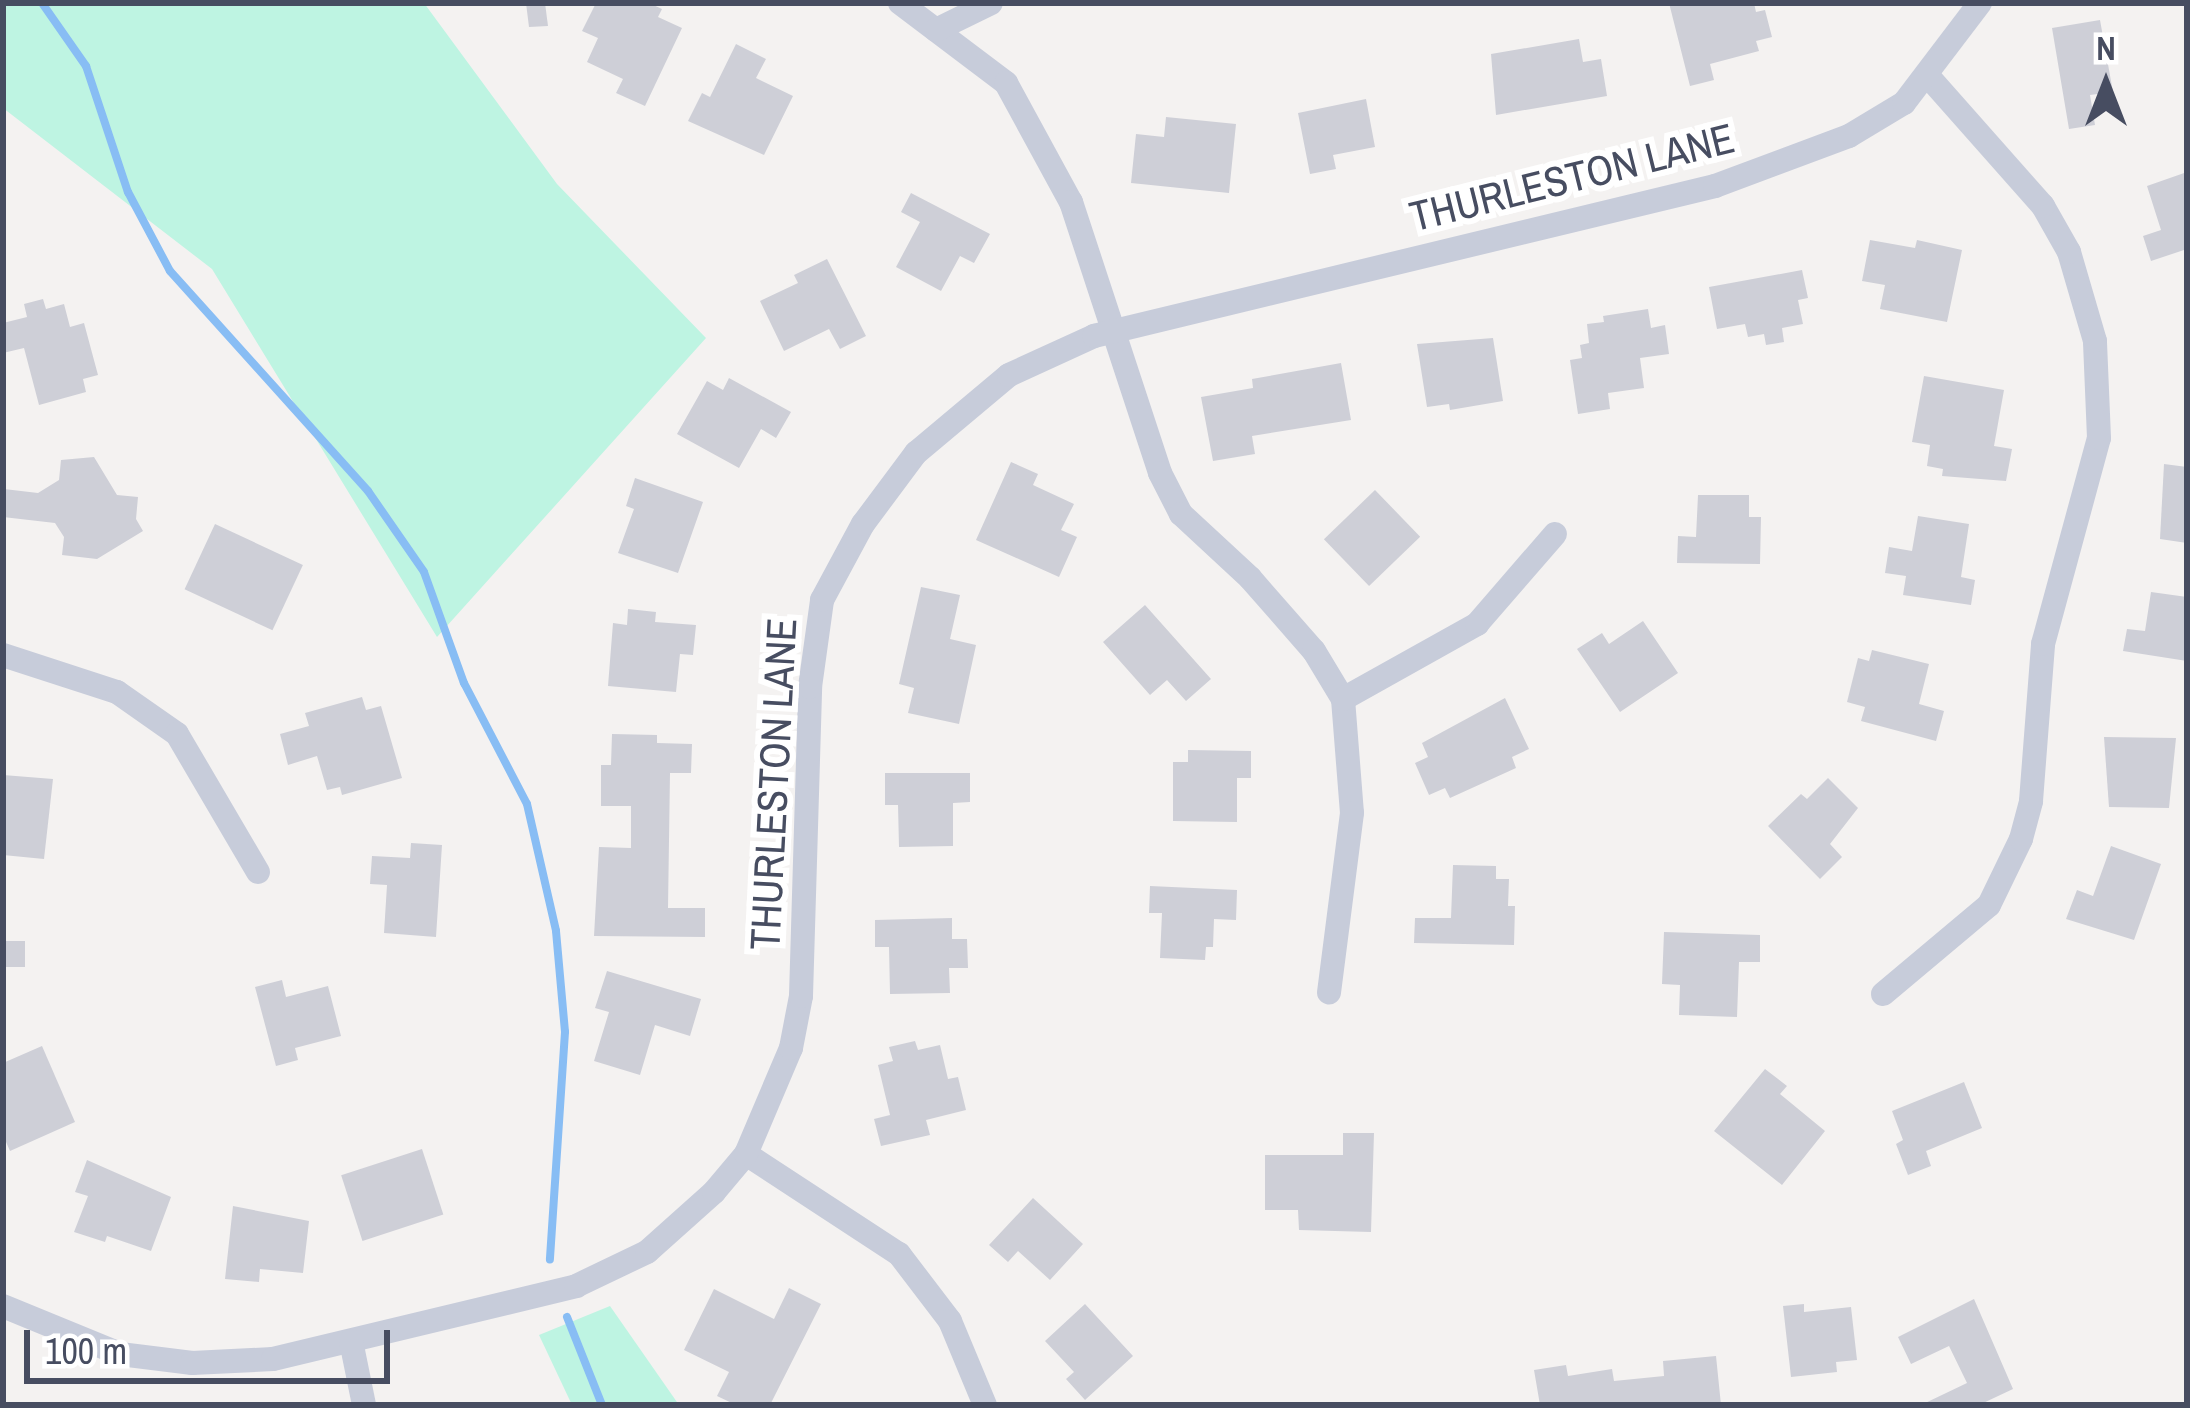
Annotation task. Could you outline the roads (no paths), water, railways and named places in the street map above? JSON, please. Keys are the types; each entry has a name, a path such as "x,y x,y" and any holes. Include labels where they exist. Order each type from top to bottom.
{"street":[{"path":"900,3 1006,83 1072,202 1160,473 1181,514 1263,592 1314,651 1343,699 1352,813 1329,993"},
{"path":"936,30 991,3"},
{"name":"THURLESTON LANE","path":"3,1306 120,1354 192,1363 272,1359 576,1286 646,1252 714,1192 746,1154 791,1048 801,996 810,687 822,600 863,524 916,453 1009,375 1115,329 1715,186 1849,136 1904,103 1980,3"},
{"path":"1883,994 1989,905 2021,839 2030,801 2043,644 2099,438 2095,341 2069,252 2043,206 1928,76"},
{"path":"1343,699 1477,624 1555,534"},
{"path":"3,656 116,692 177,734 258,872"},
{"path":"746,1154 898,1254 950,1322 985,1405"},
{"path":"351,1341 364,1405"}],"waterway":[{"path":"42,3 86,66 128,192 170,271 368,491 424,572 464,683 527,804 556,931 565,1032 550,1260"},
{"path":"567,1317 602,1405"}]}
